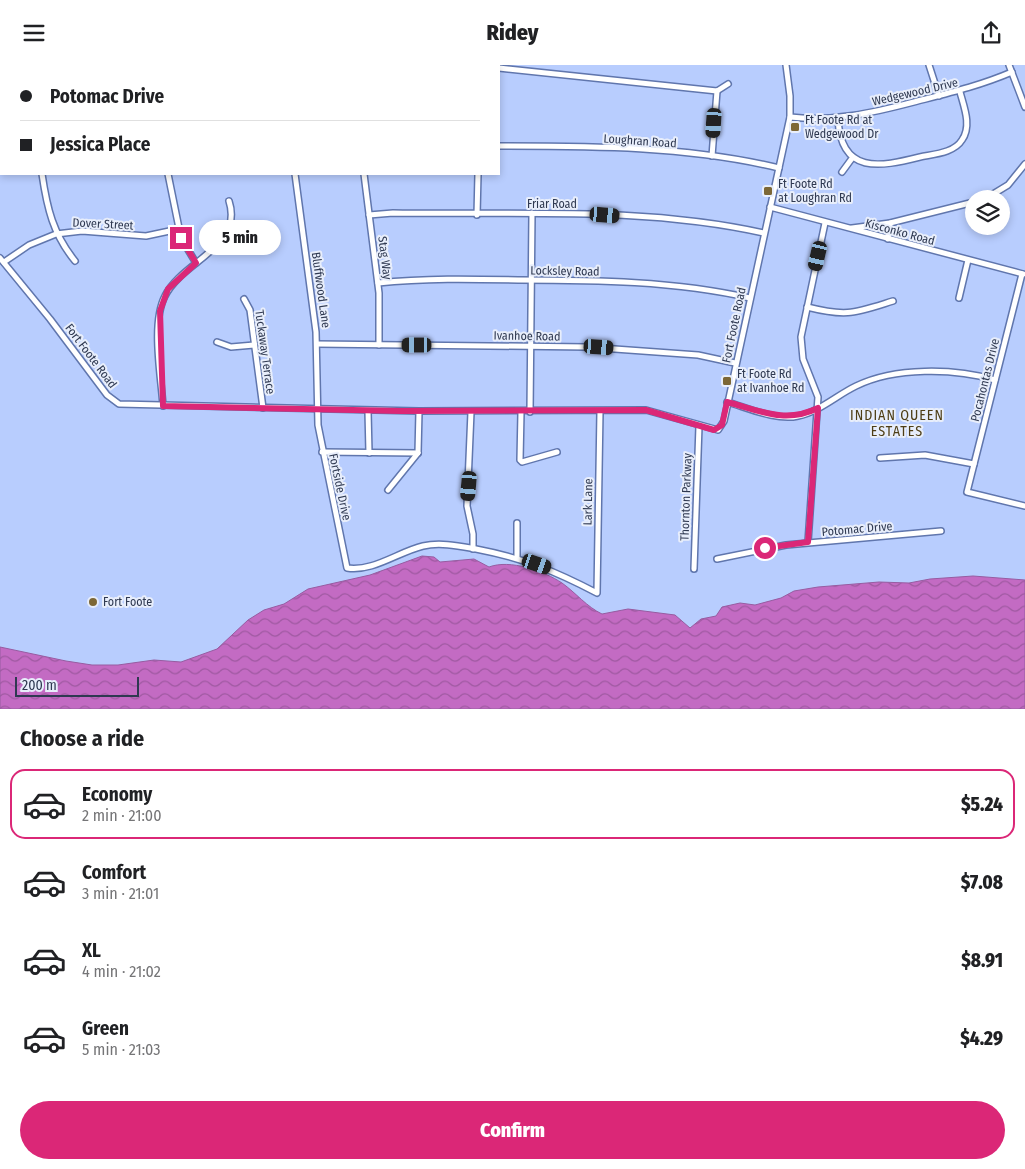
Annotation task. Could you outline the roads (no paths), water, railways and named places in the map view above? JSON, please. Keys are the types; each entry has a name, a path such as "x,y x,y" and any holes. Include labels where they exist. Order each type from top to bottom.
{"street":[{"name":"Fort Foote Road","path":"2,260 50,319 110,399 124,405 368,411 653,411 714,430 720,428 727,402 790,117 790,96 786,65"},
{"path":"929,65 939,96"},
{"path":"1009,65 1025,107"},
{"path":"500,68 717,91 728,84"},
{"name":"Wedgewood Drive","path":"790,117 838,119 960,92 1012,72"},
{"path":"712,156 717,91"},
{"path":"838,119 841,140 853,157 868,164 881,166 953,149 963,140 966,130 966,115 960,92"},
{"name":"Loughran Road","path":"500,146 597,147 712,156 741,159 779,168"},
{"path":"842,172 853,157"},
{"path":"1000,190 1008,185 1025,165"},
{"path":"42,175 46,206 56,234 75,261"},
{"path":"168,175 179,229 184,244 196,263"},
{"name":"Bluffwood Lane","path":"295,175 317,344 317,409"},
{"name":"Stag Way","path":"364,175 378,283 379,345"},
{"path":"476,215 478,175"},
{"path":"163,406 160,311 168,289 216,247 226,234 232,210 229,201"},
{"path":"849,229 890,223 965,204"},
{"name":"Kisconko Road","path":"770,207 1023,274"},
{"name":"Friar Road","path":"369,215 393,213 476,215 586,214 692,221 764,233"},
{"path":"530,412 532,213"},
{"path":"808,542 818,408 815,386 803,359 801,337 825,223"},
{"path":"888,239 890,223"},
{"name":"Dover Street","path":"2,260 36,241 56,234 82,231 146,236 179,229"},
{"path":"959,298 968,260"},
{"name":"Pocahontas Drive","path":"1023,274 967,492 1025,506"},
{"name":"Locksley Road","path":"378,283 420,279 591,281 703,289 750,298"},
{"name":"Tuckaway Terrace","path":"244,299 250,310 263,408"},
{"path":"807,307 848,314 893,301"},
{"path":"217,342 231,347 254,345"},
{"name":"Ivanhoe Road","path":"317,344 587,347 698,355 735,363"},
{"path":"727,402 788,417 804,415 856,386 883,377 952,371 995,380"},
{"name":"Fortside Drive","path":"317,409 322,452 347,568 368,566 425,546 443,545 473,549"},
{"path":"368,411 369,453"},
{"path":"388,490 418,453 419,411"},
{"name":"Lark Lane","path":"517,558 553,570 597,593 600,411"},
{"path":"471,412 467,506 473,534 473,549 517,558 517,523"},
{"path":"521,412 520,460 522,462 557,452"},
{"name":"Thornton Parkway","path":"694,569 699,426"},
{"path":"322,452 418,453"},
{"path":"880,458 925,455 974,464"},
{"name":"Potomac Drive","path":"717,559 765,548 808,542 941,531"}],"water":[{"path":"422,556 434,557 440,562 474,559 489,567 507,564 527,567 546,574 562,583 591,608 602,614 628,609 675,615 690,628 701,619 716,616 722,607 740,603 755,605 781,598 794,591 818,587 879,582 909,583 930,579 973,576 1025,580 1025,709 0,709 0,647 92,665 118,665 154,660 181,662 217,649 248,620 264,610 284,604 308,589 370,575"}],"place":[{"name":"Ft Foote Rd at Wedgewood Dr","path":"795,127"},
{"name":"Ft Foote Rd at Loughran Rd","path":"768,191"},
{"name":"Ft Foote Rd at Ivanhoe Rd","path":"727,381"},
{"name":"Fort Foote","path":"93,602"}],"district":[{"name":"INDIAN QUEEN ESTATES","path":"897,423"}]}
